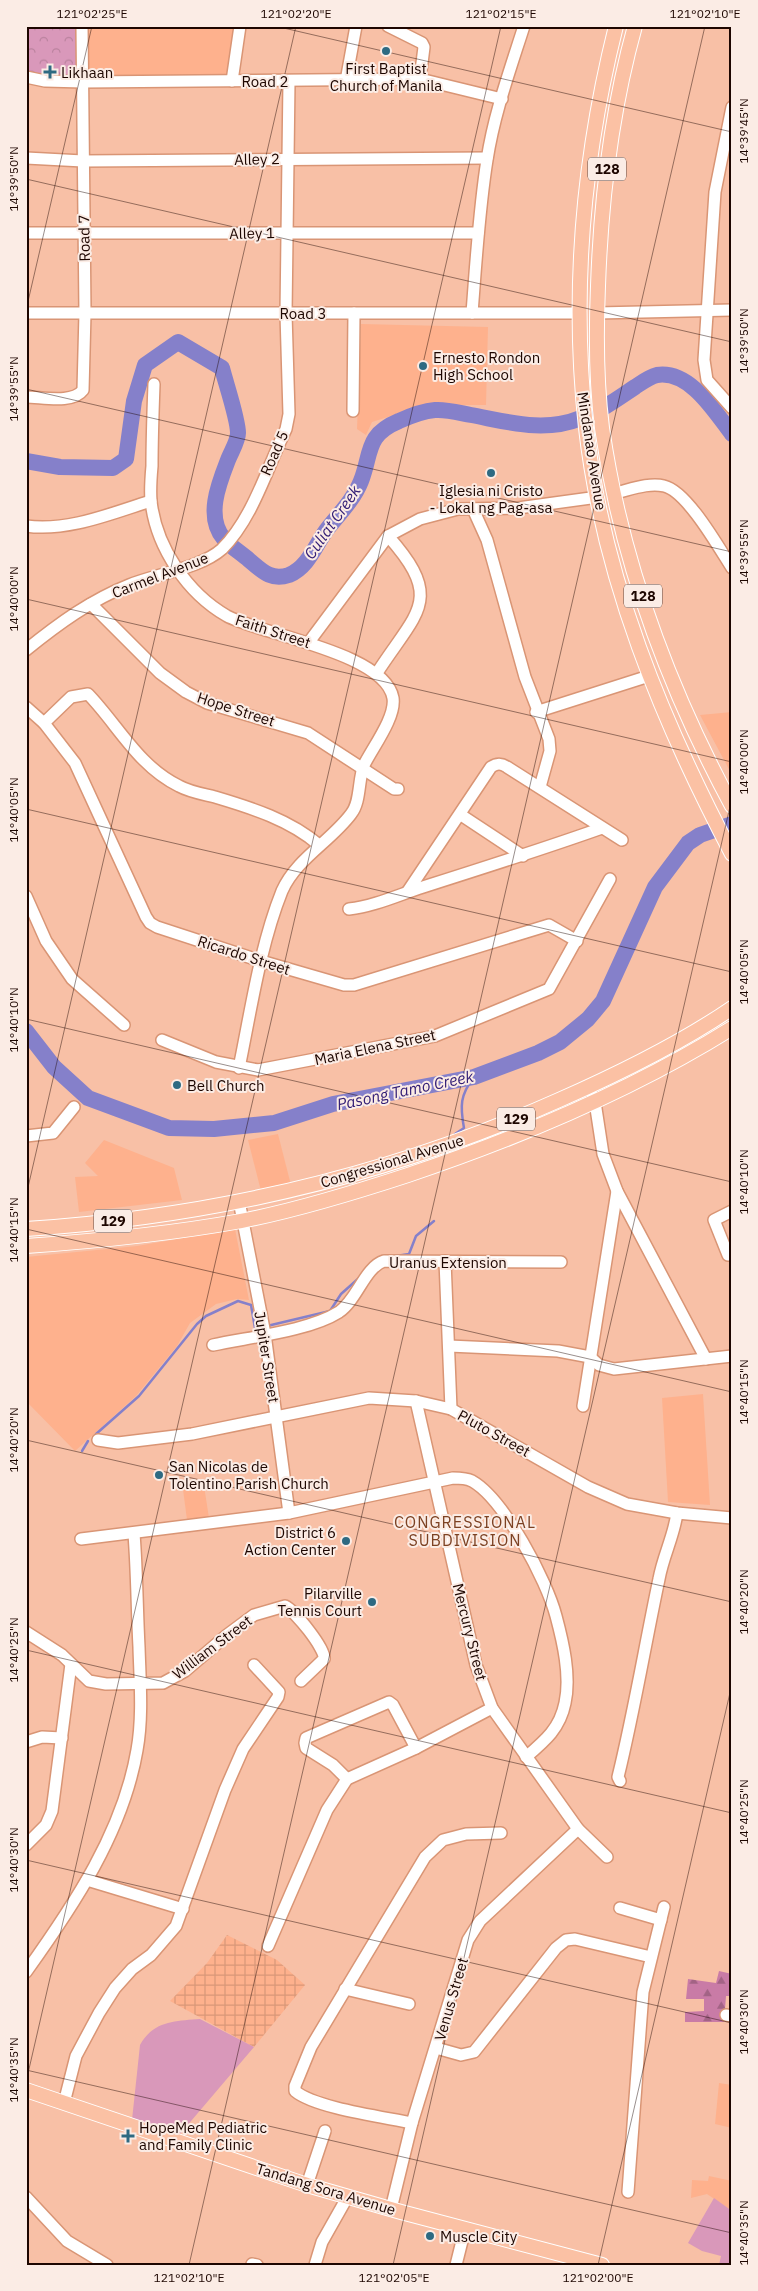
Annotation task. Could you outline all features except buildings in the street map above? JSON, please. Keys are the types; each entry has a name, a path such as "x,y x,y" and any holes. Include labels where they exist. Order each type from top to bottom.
{"main road":[{"name":"Mindanao Avenue","path":"616,26 600,90 592,136 582,235 579,314 582,392 586,430 598,497 624,600 649,676 665,715 730,852"},
{"name":"Mindanao Avenue","path":"635,26 618,95 610,138 600,225 597,314 598,391 602,429 615,492 644,602 684,709 732,806"},
{"path":"600,90 609,98 618,95"},
{"path":"592,136 604,134 610,138"},
{"path":"665,715 684,709"},
{"name":"Congressional Avenue","path":"26,1229 74,1226 165,1215 239,1201 334,1180 434,1150 589,1087 680,1040 732,1008"},
{"name":"Congressional Avenue","path":"26,1246 156,1234 242,1220 338,1198 504,1141 595,1102 676,1061 732,1028"},
{"name":"Tandang Sora Avenue","path":"26,2090 307,2185 602,2265"}],"street":[{"name":"Road 7","path":"26,397 70,398 80,394 83,390 85,234 82,26"},
{"path":"232,82 240,26"},
{"path":"346,81 356,26"},
{"path":"388,26 422,43 424,47 420,79"},
{"path":"472,313 478,233 487,158 524,26"},
{"name":"Road 2","path":"26,77 83,82 420,79 502,99"},
{"name":"Road 5","path":"220,550 233,536 242,522 286,429 289,414 286,314 289,81"},
{"path":"732,107 714,192 706,311 705,374 707,380 732,408"},
{"name":"Alley 2","path":"26,158 83,161 487,158"},
{"name":"Alley 1","path":"26,233 478,233"},
{"path":"597,314 732,310"},
{"path":"353,411 354,313"},
{"name":"Road 3","path":"26,314 579,314"},
{"name":"Faith Street","path":"154,384 151,501 160,535 177,569 189,584 210,604 227,615 264,630 309,642 377,673"},
{"path":"615,492 656,485 664,486 678,493 732,568"},
{"path":"309,642 388,536 439,512 518,508 598,497"},
{"path":"26,526 54,527 84,521 151,501"},
{"path":"473,509 487,540 525,677 536,712 547,734 550,752 540,787"},
{"path":"239,1068 261,962 283,890 319,845 353,813 363,767 387,722 393,699 386,682 377,673 420,606 420,582 412,566 388,536"},
{"name":"Carmel Avenue","path":"26,650 55,626 91,604 129,585 177,569 220,550"},
{"name":"Hope Street","path":"91,604 160,672 186,692 207,702 308,732 398,789"},
{"path":"536,712 649,676"},
{"path":"44,723 71,696 88,694 135,752 156,772 180,787 267,814 306,834 319,845"},
{"name":"Ricardo Street","path":"26,707 44,723 75,763 150,923 261,962 330,981 354,985 549,924 577,941"},
{"path":"408,892 461,815 491,767 496,764 501,764 540,787 622,840"},
{"path":"461,815 523,856"},
{"path":"349,909 369,907 408,892 523,856 602,828"},
{"name":"Maria Elena Street","path":"162,1040 202,1057 239,1068 268,1069 435,1036 549,989 610,879"},
{"path":"26,896 46,941 72,979 124,1025"},
{"path":"589,1087 595,1102 604,1154 617,1191 706,1359"},
{"path":"26,1136 53,1133 74,1107"},
{"path":"583,1406 617,1191"},
{"name":"Jupiter Street","path":"239,1201 265,1334 289,1513"},
{"path":"732,1211 714,1220 728,1255 732,1255"},
{"path":"445,1261 451,1409"},
{"name":"Uranus Extension","path":"213,1345 307,1326 326,1320 341,1310 360,1288 371,1270 381,1262 561,1262"},
{"path":"449,1346 558,1351 590,1357 599,1365 614,1369 732,1356"},
{"name":"Pluto Street","path":"98,1440 118,1443 169,1437 369,1398 416,1401 451,1409 609,1498 626,1504 676,1513 732,1518"},
{"name":"Mercury Street","path":"416,1401 476,1665 492,1708 578,1829 607,1856"},
{"path":"81,1539 134,1534 289,1513 454,1478 473,1482 504,1512 530,1556 556,1615 565,1658 567,1692 558,1726 551,1736 526,1756"},
{"path":"620,1781 618,1777 633,1715 646,1637 660,1572 674,1533 676,1513"},
{"path":"26,1972 58,1928 87,1880 113,1828 133,1769 138,1747 140,1684 134,1534"},
{"name":"William Street","path":"26,1632 49,1646 89,1682 159,1684 185,1671 226,1635 254,1615 281,1606 288,1607 320,1645 325,1656 301,1681"},
{"path":"26,1845 50,1818 71,1664"},
{"path":"64,2103 76,2056 99,2013 126,1975 168,1938 176,1926 225,1790 243,1749 279,1694 254,1666"},
{"path":"347,1779 333,1765 306,1748 304,1743 306,1738 384,1702 389,1702 393,1705 416,1748"},
{"path":"268,1946 327,1810 347,1779 416,1748 492,1708"},
{"path":"26,1742 42,1737 62,1738"},
{"name":"Venus Street","path":"391,2209 412,2122 468,1940 473,1930 511,1891 578,1829"},
{"path":"412,2122 350,2110 302,2096 295,2091 295,2086 311,2047 425,1857 443,1840 466,1834 501,1834"},
{"path":"87,1880 183,1909"},
{"path":"620,1908 661,1920"},
{"path":"628,2192 643,1992 664,1908"},
{"path":"436,2048 461,2056 474,2052 556,1948 566,1940 576,1938 651,1957"},
{"path":"345,1989 409,2004"},
{"path":"307,2185 325,2131"},
{"path":"315,2265 322,2242 348,2196"},
{"path":"26,2197 67,2241 107,2265"},
{"path":"456,2265 465,2229"}],"shaded area":[{"path":"88,26 234,26 227,77 87,78"},
{"name":"Ernesto Rondon High School","path":"361,324 488,327 486,405 426,405 372,422 366,435 357,429"},
{"path":"732,712 732,775 700,715"},
{"path":"278,1134 291,1185 261,1191 248,1140"},
{"path":"104,1140 174,1168 182,1200 79,1212 75,1177 98,1176 85,1163"},
{"path":"235,1229 249,1300 237,1299 216,1304 190,1323 177,1346 136,1396 75,1451 26,1401 26,1257 137,1246"},
{"path":"703,1394 710,1505 668,1502 662,1398"},
{"path":"203,1479 209,1518 187,1520 182,1482"},
{"path":"227,1935 277,1960 305,1985 254,2047 170,2001 207,1963"},
{"path":"719,2083 732,2085 732,2128 715,2124"},
{"path":"709,2176 732,2181 732,2211 707,2194 691,2198 692,2180 708,2181"}],"green space":[{"path":"26,26 77,29 79,77 46,77 26,74"},
{"path":"719,1971 732,1974 732,1996 726,1996 724,2022 685,2022 685,2012 704,2011 704,1999 686,1999 688,1979 716,1983"},
{"path":"200,2019 254,2047 180,2134 132,2120 140,2045 145,2037 151,2031 166,2024"},
{"path":"714,2198 732,2211 732,2265 719,2265 721,2256 702,2251 688,2243"}],"waterway":[{"name":"Culiat Creek","path":"26,461 60,467 113,468 126,459 134,401 145,365 178,342 222,368 236,419 237,439 221,479 216,500 215,521 218,530 230,545 267,574 283,577 296,571 307,561 328,528 351,500 361,481 371,446 380,432 388,426 417,414 444,410 526,425 554,425 595,412 651,377 669,375 680,379 700,394 710,404 732,434"},
{"name":"Pasong Tamo Creek","path":"26,1031 54,1067 88,1098 169,1128 214,1129 274,1123 333,1104 474,1077 538,1053 560,1042 588,1019 603,1001 655,887 688,843 700,835 732,824"},
{"path":"455,1134 464,1128 462,1101 466,1089 474,1077"},
{"path":"396,1256 409,1254 416,1236 434,1221"},
{"path":"267,1326 330,1311 341,1294 359,1278"},
{"path":"96,1434 139,1396 197,1324 206,1316 238,1301 251,1305 255,1328"},
{"path":"82,1451 88,1441"}],"place":[{"name":"First Baptist Church of Manila","path":"386,51"},
{"name":"Likhaan","path":"50,72"},
{"name":"Ernesto Rondon High School","path":"423,366"},
{"name":"Iglesia ni Cristo - Lokal ng Pag-asa","path":"491,473"},
{"name":"Bell Church","path":"177,1085"},
{"name":"San Nicolas de Tolentino Parish Church","path":"159,1475"},
{"name":"District 6 Action Center","path":"346,1541"},
{"name":"Pilarville Tennis Court","path":"372,1602"},
{"name":"HopeMed Pediatric and Family Clinic","path":"128,2136"},
{"name":"Muscle City","path":"430,2236"}],"district":[{"name":"CONGRESSIONAL SUBDIVISION","path":"465,1531"}]}
